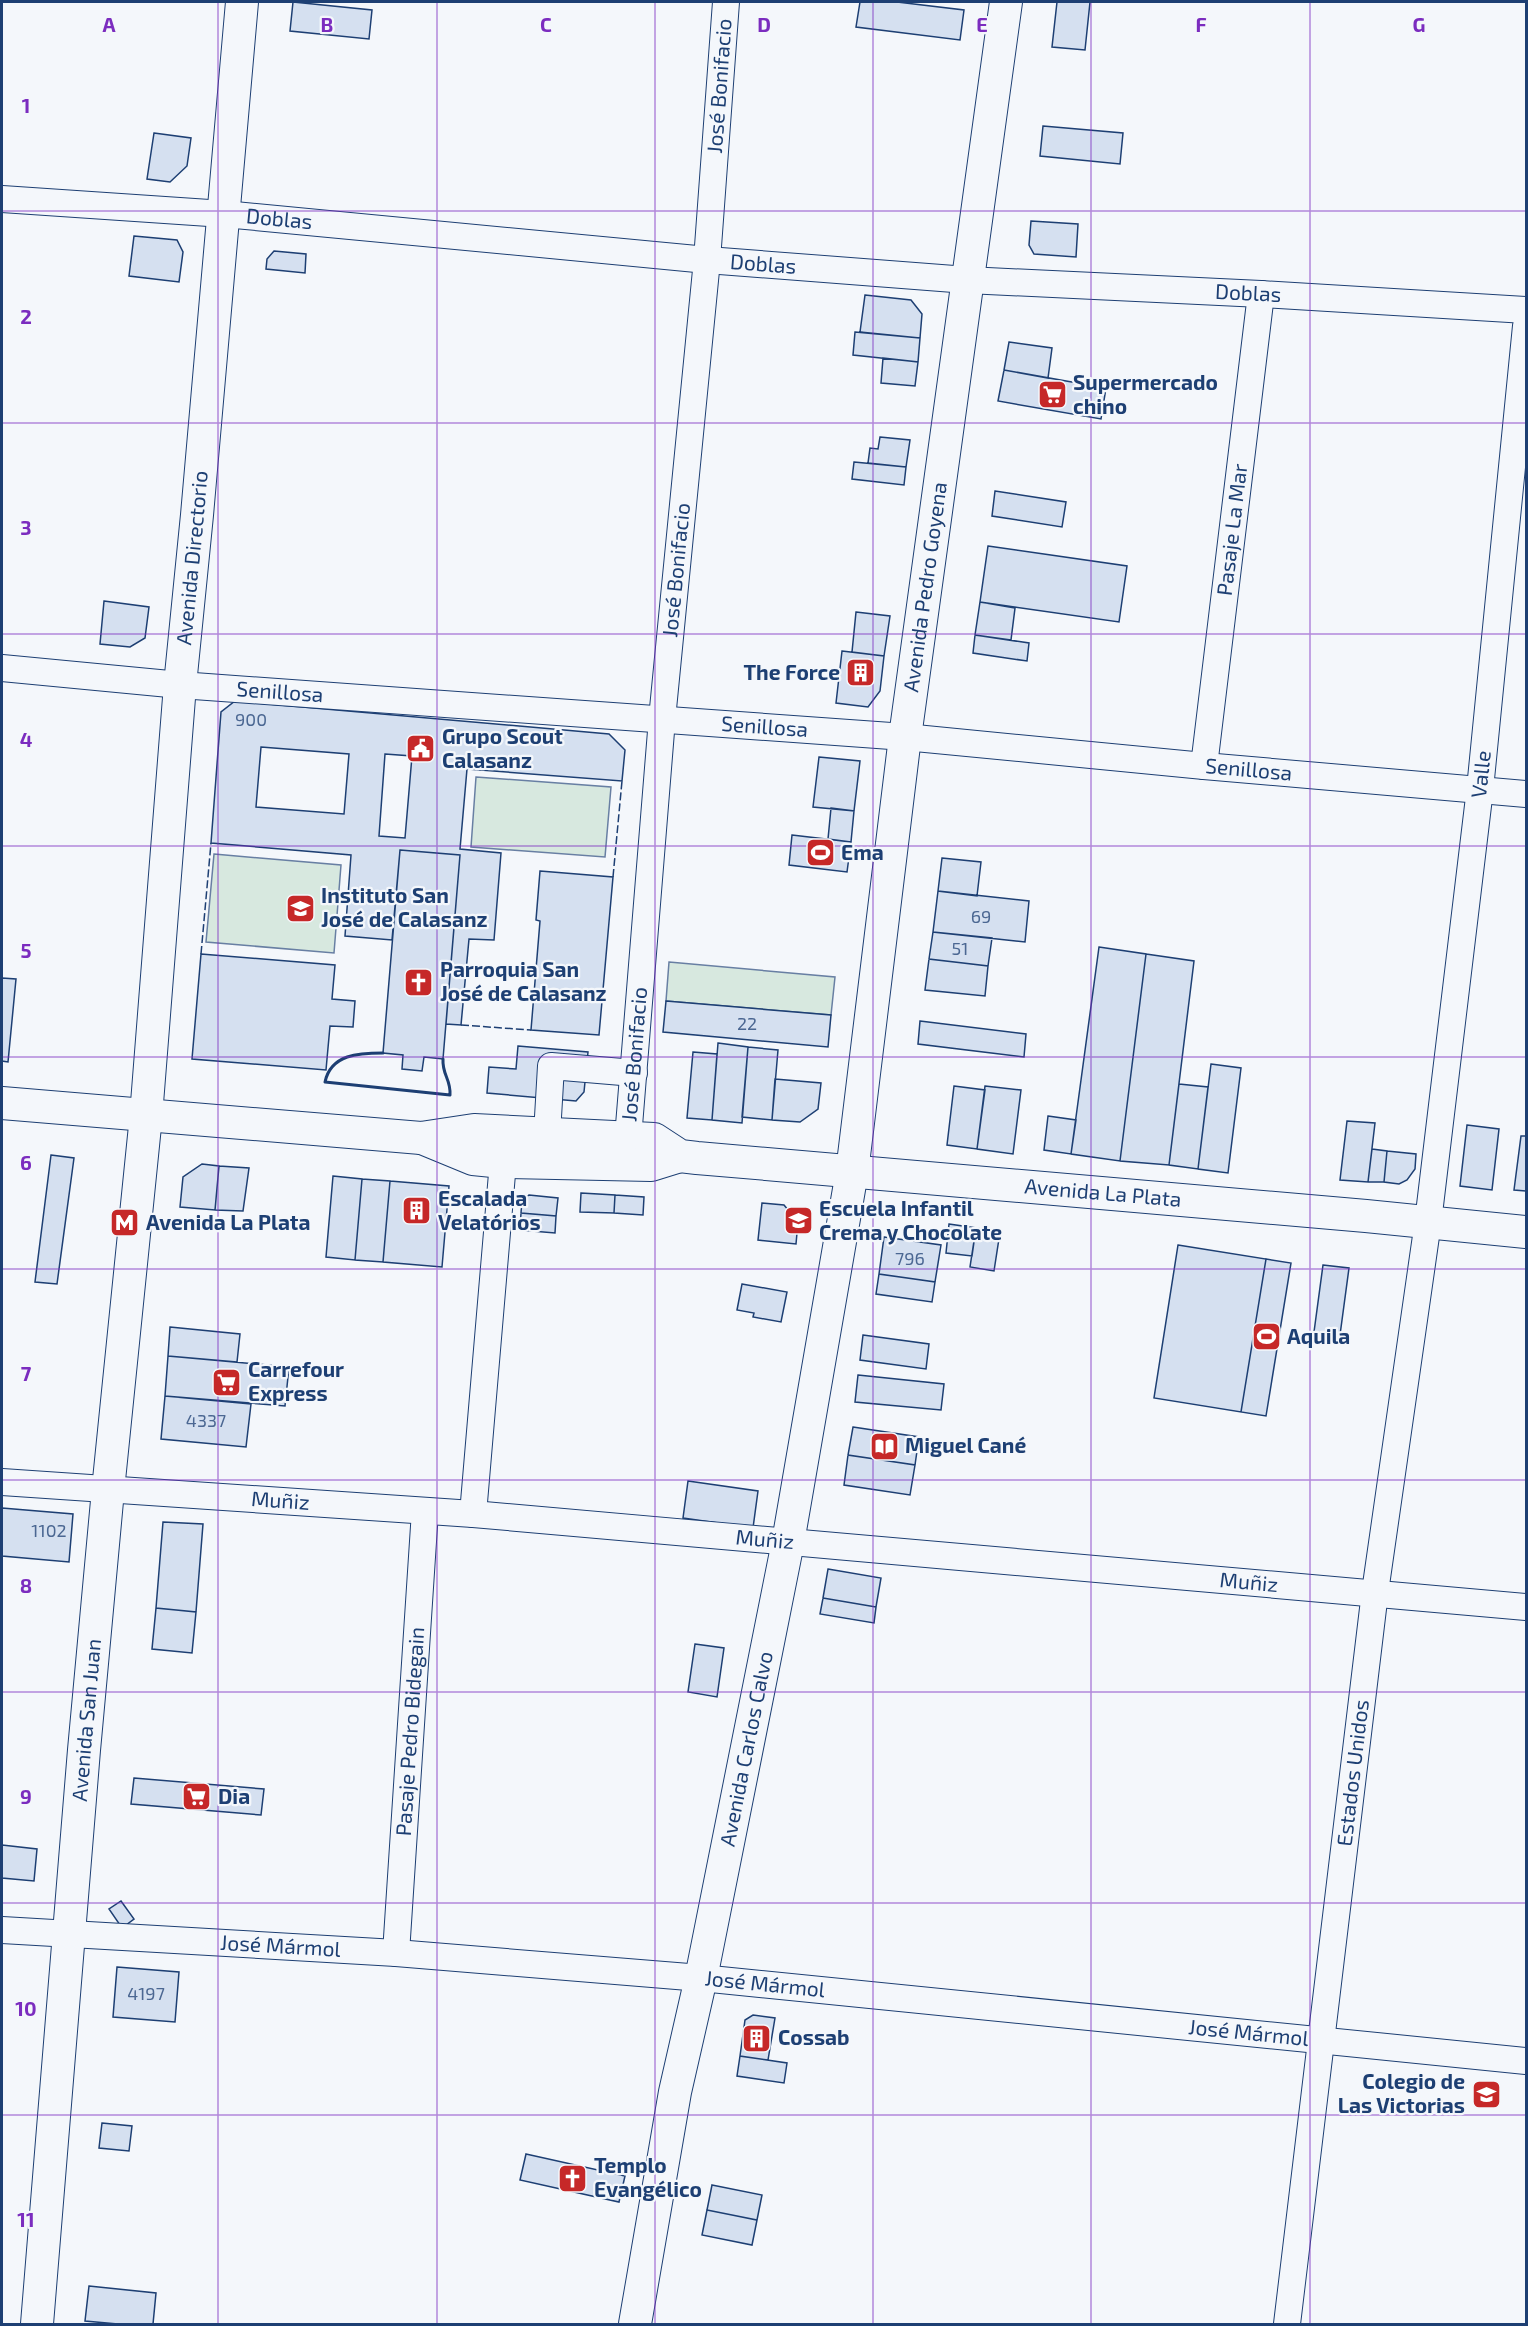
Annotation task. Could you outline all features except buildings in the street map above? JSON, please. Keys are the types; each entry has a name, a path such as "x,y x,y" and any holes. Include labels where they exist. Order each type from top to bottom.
{"main road":[{"name":"Avenida Directorio","path":"146,1116 180,685 242,2"},
{"name":"Avenida Pedro Goyena","path":"852,1172 905,738 1006,2"},
{"name":"Avenida La Plata","path":"2,1103 421,1138 474,1130 654,1140 680,1156"},
{"name":"Avenida San Juan","path":"37,2325 108,1490 146,1116"},
{"name":"Avenida La Plata","path":"421,1138 473,1159 651,1166 680,1156 1527,1232"},
{"path":"516,1162 551,1150 619,1153 627,1149 628,1138"},
{"name":"Avenida Carlos Calvo","path":"635,2325 675,2092 701,1978 788,1542 852,1172"},
{"path":"625,2325 642,2285"}],"street":[{"name":"José Bonifacio","path":"628,1138 662,719 707,260 726,2"},
{"name":"Doblas","path":"2,199 224,214 707,260 967,280 1527,310"},
{"name":"Pasaje La Mar","path":"1204,766 1261,294"},
{"name":"Valle","path":"1428,1222 1480,789 1527,326"},
{"name":"Senillosa","path":"2,669 180,685 905,738 1527,794"},
{"path":"547,1134 551,1066 634,1073"},
{"path":"473,1514 516,1162"},
{"name":"Estados Unidos","path":"1287,2325 1375,1592 1428,1222"},
{"name":"Muñiz","path":"2,1482 473,1514 1527,1607"},
{"name":"Pasaje Pedro Bidegain","path":"396,1953 425,1511"},
{"name":"José Mármol","path":"2,1930 396,1953 701,1978 1527,2061"}],"shaded area":[{"path":"476,777 611,787 605,857 471,847"},
{"path":"214,854 341,865 334,953 206,942"},
{"path":"669,962 835,977 831,1015 666,1001"}],"fence":[{"path":"613,877 622,781"},
{"path":"201,954 211,843"},
{"path":"461,1025 531,1030"}],"wall":[{"path":"383,1053 347,1057 333,1066 325,1082 450,1095 443,1059"}],"place":[{"name":"Supermercado chino","path":"1052,395"},
{"name":"The Force","path":"861,673"},
{"name":"Grupo Scout Calasanz","path":"421,749"},
{"name":"Ema","path":"820,853"},
{"name":"Instituto San José de Calasanz","path":"300,908"},
{"name":"Parroquia San José de Calasanz","path":"419,982"},
{"name":"Escalada Velatórios","path":"417,1211"},
{"name":"Escuela Infantil Crema y Chocolate","path":"798,1221"},
{"name":"Avenida La Plata","path":"125,1223"},
{"name":"Aquila","path":"1266,1337"},
{"name":"Carrefour Express","path":"227,1382"},
{"name":"Miguel Cané","path":"884,1446"},
{"name":"Dia","path":"197,1797"},
{"name":"Cossab","path":"757,2038"},
{"name":"Colegio de Las Victorias","path":"1486,2094"},
{"name":"Templo Evangélico","path":"573,2178"}]}
